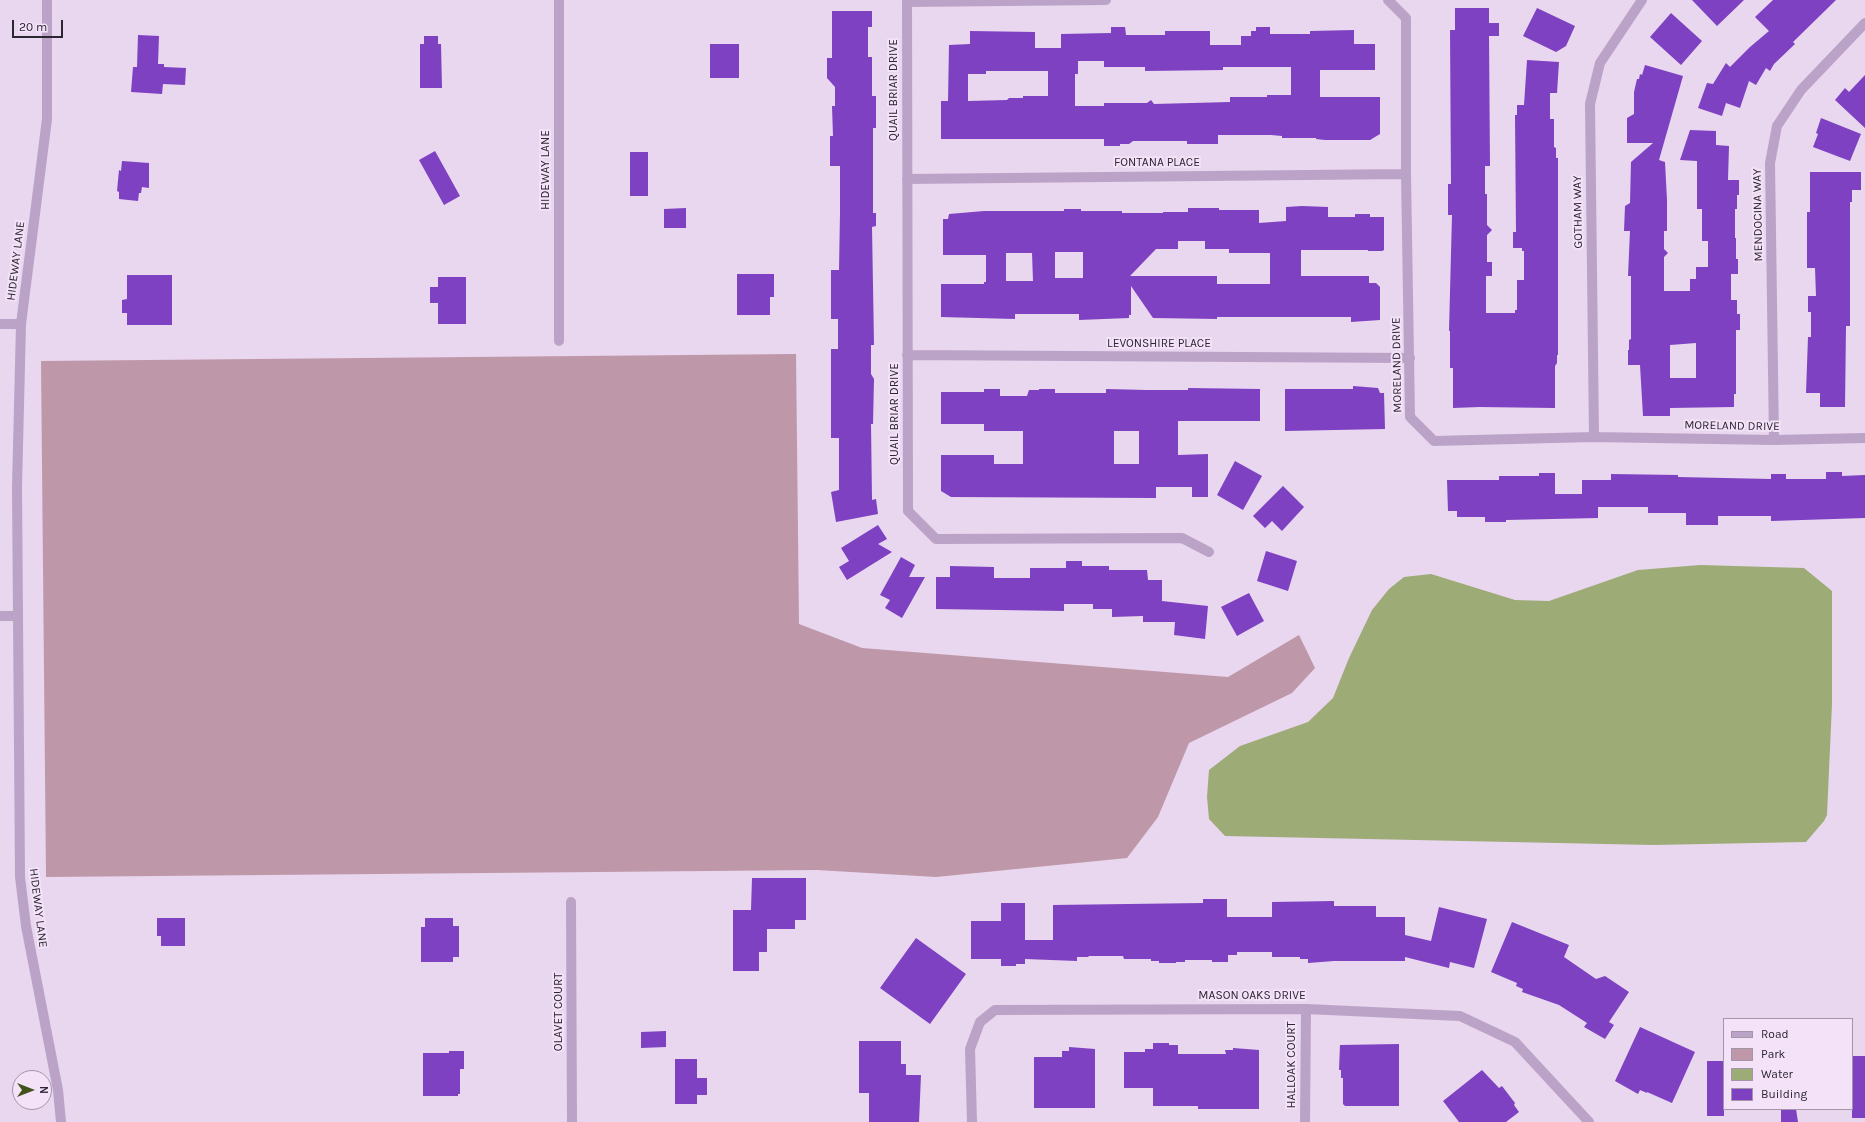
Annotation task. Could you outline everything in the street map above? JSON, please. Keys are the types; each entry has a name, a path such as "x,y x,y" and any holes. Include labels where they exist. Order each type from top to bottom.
{"street":[{"name":"HIDEWAY LANE","path":"47,0 47,119 21,324 17,487 20,877 26,926 58,1090 61,1122"},
{"name":"HIDEWAY LANE","path":"559,0 559,341"},
{"path":"907,1 1106,0"},
{"name":"MORELAND DRIVE","path":"1388,0 1406,18 1406,174 1410,417 1434,441 1594,437 1774,440 1865,438"},
{"name":"GOTHAM WAY","path":"1594,437 1590,104 1600,63 1642,0"},
{"name":"QUAIL BRIAR DRIVE","path":"907,1 908,511 936,539 1182,538 1209,552"},
{"name":"MENDOCINA WAY","path":"1774,440 1770,163 1777,126 1801,90 1865,23"},
{"name":"FONTANA PLACE","path":"907,178 1406,174"},
{"path":"0,324 21,324"},
{"name":"LEVONSHIRE PLACE","path":"907,355 1410,358"},
{"path":"0,616 18,616"},
{"name":"OLAVET COURT","path":"571,902 572,1122"},
{"name":"MASON OAKS DRIVE","path":"972,1122 970,1049 980,1022 995,1010 1306,1009 1460,1016 1515,1042 1589,1122"},
{"name":"HALLOAK COURT","path":"1305,1122 1306,1009"}],"green space":[{"path":"796,354 799,624 862,648 1228,677 1299,635 1315,668 1292,693 1189,743 1158,817 1127,858 936,877 817,870 46,877 41,361"}],"water":[{"path":"1700,565 1804,568 1832,591 1832,704 1827,815 1824,821 1806,842 1653,845 1225,836 1209,819 1207,797 1209,770 1240,746 1308,722 1333,698 1349,658 1372,610 1389,589 1404,577 1431,574 1515,600 1549,601 1638,570"}],"building":[{"path":"1692,0 1744,0 1717,26"},
{"path":"1773,0 1836,0 1793,42 1795,44 1774,64 1770,71 1766,68 1756,85 1749,81 1740,108 1726,103 1722,116 1698,108 1707,83 1713,84 1726,63 1730,67 1769,31 1755,17"},
{"path":"1455,8 1489,8 1489,23 1499,23 1499,36 1489,36 1490,166 1485,166 1485,194 1487,194 1487,225 1492,230 1487,235 1487,262 1492,262 1492,276 1486,276 1486,313 1515,313 1515,310 1517,310 1517,280 1524,280 1524,251 1522,251 1522,248 1513,248 1513,232 1516,232 1515,115 1517,115 1517,105 1524,105 1527,60 1559,62 1557,93 1550,93 1550,119 1554,119 1554,147 1556,148 1556,158 1558,158 1558,355 1555,366 1555,408 1453,408 1453,368 1450,368 1449,331 1452,215 1448,215 1448,184 1451,184 1450,30 1455,30"},
{"path":"1537,8 1575,26 1566,46 1556,52 1523,36"},
{"path":"832,11 872,11 872,27 868,27 868,57 872,57 872,96 876,96 876,128 873,128 873,213 876,213 876,226 872,227 874,345 871,345 871,374 874,379 873,424 871,424 872,500 876,499 878,514 836,522 831,492 839,490 839,438 831,438 831,349 838,349 838,319 831,319 831,270 839,270 840,166 830,166 830,136 833,136 832,106 835,106 835,87 827,78 827,58 832,58"},
{"path":"1671,13 1702,41 1681,65 1650,37"},
{"path":"1111,27 1125,27 1126,35 1165,35 1165,31 1210,31 1210,45 1241,45 1241,36 1251,36 1251,31 1256,31 1256,27 1270,27 1270,34 1310,34 1310,31 1354,30 1354,44 1375,44 1375,70 1320,70 1320,97 1380,97 1380,134 1370,140 1282,138 1282,136 1271,135 1218,135 1218,144 1187,144 1187,141 1133,141 1129,144 1120,144 1120,146 1104,146 1104,139 941,139 941,101 948,101 949,45 970,44 970,31 1035,32 1035,48 1061,48 1061,34 1111,33","holes":["1078,61 1104,61 1104,67 1145,67 1145,71 1223,70 1223,67 1291,67 1291,95 1267,95 1267,97 1230,97 1230,102 1154,104 1151,100 1147,103 1104,103 1104,106 1075,106 1075,74 1078,74","986,71 1048,71 1048,96 1023,96 1023,98 1009,98 1007,100 968,101 968,74 986,74"]},
{"path":"138,35 159,36 158,64 164,64 164,67 186,68 185,85 163,84 162,94 131,92 133,67 137,67"},
{"path":"424,36 438,36 438,44 441,44 442,88 420,88 420,44 424,44"},
{"path":"710,44 739,44 739,78 710,78"},
{"path":"1645,65 1683,76 1659,160 1665,162 1667,200 1667,231 1664,231 1664,249 1668,253 1664,257 1664,291 1690,291 1690,279 1696,279 1696,267 1708,267 1708,241 1702,241 1702,209 1697,209 1697,161 1680,160 1690,130 1716,131 1716,145 1729,146 1728,180 1739,180 1739,195 1737,195 1737,209 1735,209 1735,238 1736,259 1738,259 1738,274 1731,274 1731,300 1737,300 1737,314 1740,314 1740,330 1736,330 1736,394 1734,394 1734,407 1670,408 1670,416 1643,416 1640,365 1628,365 1629,340 1631,339 1631,276 1628,276 1630,231 1624,231 1625,206 1630,203 1631,162 1653,143 1627,143 1627,118 1634,114 1634,92 1637,79 1639,79 1640,74 1642,75","holes":["1696,343 1696,378 1670,378 1670,345"]},
{"path":"1865,75 1865,128 1835,100 1845,88 1849,92"},
{"path":"1821,118 1861,134 1850,161 1813,147 1818,134 1816,133"},
{"path":"435,151 460,196 444,205 419,160"},
{"path":"630,152 648,152 648,196 630,196"},
{"path":"122,161 149,163 149,188 142,187 141,193 139,193 138,201 119,199 119,192 117,191 119,170 121,171"},
{"path":"1810,172 1861,172 1861,190 1852,190 1852,202 1850,202 1850,326 1846,326 1845,407 1820,407 1820,393 1806,393 1808,337 1811,337 1811,312 1808,312 1808,296 1816,296 1815,268 1807,268 1807,212 1810,212"},
{"path":"1286,207 1328,207 1328,217 1355,217 1355,214 1370,214 1370,217 1384,217 1384,250 1382,251 1301,250 1301,276 1369,276 1369,283 1376,283 1380,287 1380,320 1351,322 1351,317 1217,317 1217,319 1153,318 1131,286 1131,315 1129,315 1129,318 1079,320 1079,314 1015,314 1015,319 941,317 941,284 984,284 984,282 986,282 986,255 943,255 943,219 948,219 949,214 984,211 1064,211 1064,209 1081,209 1081,211 1122,211 1122,213 1163,213 1188,212 1188,208 1219,208 1219,210 1259,210 1259,223 1286,221","holes":["1178,241 1205,241 1205,249 1229,249 1229,253 1270,253 1270,284 1217,284 1217,276 1130,276 1156,249 1178,249","1055,252 1083,252 1083,278 1055,278","1006,253 1032,253 1033,281 1006,281"]},
{"path":"686,208 686,228 664,228 664,209"},
{"path":"737,274 774,274 774,297 770,297 770,315 737,315"},
{"path":"127,275 172,275 172,325 127,325 127,313 122,313 122,300 127,299"},
{"path":"438,277 466,277 466,324 438,324 438,303 430,303 430,287 438,287"},
{"path":"1353,386 1378,388 1380,393 1384,393 1385,429 1285,431 1285,389 1353,389"},
{"path":"1188,388 1260,389 1260,421 1178,421 1178,455 1208,454 1208,497 1192,497 1192,487 1156,487 1156,498 951,497 941,491 941,455 994,455 994,464 1023,464 1023,431 984,431 984,424 941,424 941,392 984,392 984,389 1000,389 1000,396 1027,396 1029,390 1039,389 1055,389 1055,393 1106,393 1106,389 1188,390","holes":["1114,431 1139,431 1139,464 1114,464"]},
{"path":"1235,461 1262,476 1243,510 1217,495"},
{"path":"1826,472 1842,472 1842,476 1865,475 1865,518 1771,521 1771,516 1718,516 1718,525 1686,525 1686,513 1648,513 1648,507 1598,507 1598,518 1506,520 1506,522 1485,522 1485,517 1457,517 1457,511 1448,511 1447,480 1499,480 1499,476 1539,476 1539,473 1555,473 1555,494 1582,494 1582,480 1611,480 1611,474 1771,479 1771,474 1786,474 1786,479 1826,479"},
{"path":"1283,486 1304,507 1282,531 1272,521 1265,528 1253,516"},
{"path":"878,525 887,539 878,544 892,552 847,580 839,567 849,561 841,548"},
{"path":"1266,551 1297,561 1288,591 1257,581"},
{"path":"901,557 915,565 909,577 925,577 902,618 885,608 890,600 880,595"},
{"path":"1066,561 1082,561 1082,566 1109,566 1109,570 1147,570 1148,580 1162,580 1162,601 1208,606 1205,639 1174,635 1175,622 1143,622 1143,616 1112,617 1112,609 1093,609 1093,604 1064,604 1064,611 936,609 936,577 950,577 950,566 994,567 994,578 1030,578 1030,568 1066,568"},
{"path":"1249,593 1264,621 1237,636 1221,607"},
{"path":"752,878 806,878 806,920 795,920 795,929 767,929 767,952 759,952 759,971 733,971 733,910 751,910"},
{"path":"1203,899 1227,899 1227,917 1272,917 1272,902 1334,901 1334,906 1376,906 1376,917 1405,917 1405,935 1431,941 1439,907 1487,919 1474,968 1450,962 1449,968 1405,957 1405,961 1334,961 1308,963 1308,959 1300,959 1300,957 1272,957 1272,952 1237,952 1237,955 1228,955 1228,962 1212,962 1212,960 1185,960 1185,962 1159,963 1159,961 1151,961 1151,959 1124,959 1123,956 1089,956 1077,957 1077,961 1025,959 1025,964 1016,964 1016,966 1001,966 1001,959 971,959 971,921 1001,921 1001,903 1025,903 1025,940 1053,940 1053,905 1203,903"},
{"path":"157,918 185,918 185,946 161,946 161,936 157,936"},
{"path":"425,918 453,918 453,926 459,926 459,957 453,957 453,962 421,962 421,927 425,927"},
{"path":"1512,922 1569,945 1564,957 1596,979 1605,976 1629,992 1609,1022 1614,1025 1605,1039 1584,1027 1587,1023 1559,1005 1522,992 1523,989 1516,986 1517,983 1491,972"},
{"path":"916,938 966,974 930,1024 880,988"},
{"path":"1640,1027 1695,1052 1672,1103 1640,1090 1638,1094 1615,1081"},
{"path":"666,1031 666,1047 641,1048 641,1032"},
{"path":"859,1041 901,1041 901,1064 906,1064 906,1075 921,1075 919,1122 869,1122 869,1093 859,1093"},
{"path":"1153,1043 1169,1043 1169,1045 1178,1045 1178,1054 1226,1054 1225,1050 1233,1050 1233,1048 1259,1050 1259,1109 1198,1109 1198,1106 1153,1106 1153,1088 1124,1088 1124,1052 1145,1052 1145,1049 1153,1049"},
{"path":"1399,1044 1399,1106 1345,1106 1343,1104 1343,1078 1341,1078 1341,1070 1339,1070 1340,1045"},
{"path":"1069,1047 1095,1049 1095,1108 1034,1108 1034,1057 1062,1057 1062,1051 1069,1051"},
{"path":"449,1051 464,1051 464,1069 460,1069 460,1094 458,1094 458,1096 423,1096 423,1053 449,1053"},
{"path":"1853,1056 1865,1056 1865,1118 1852,1118"},
{"path":"675,1059 697,1059 697,1078 707,1078 707,1095 697,1095 697,1104 675,1104"},
{"path":"1707,1061 1723,1061 1724,1116 1707,1116"},
{"path":"1482,1070 1499,1088 1502,1086 1515,1103 1514,1105 1519,1112 1506,1122 1459,1122 1443,1101"},
{"path":"1781,1110 1796,1110 1798,1122 1781,1122"}]}
